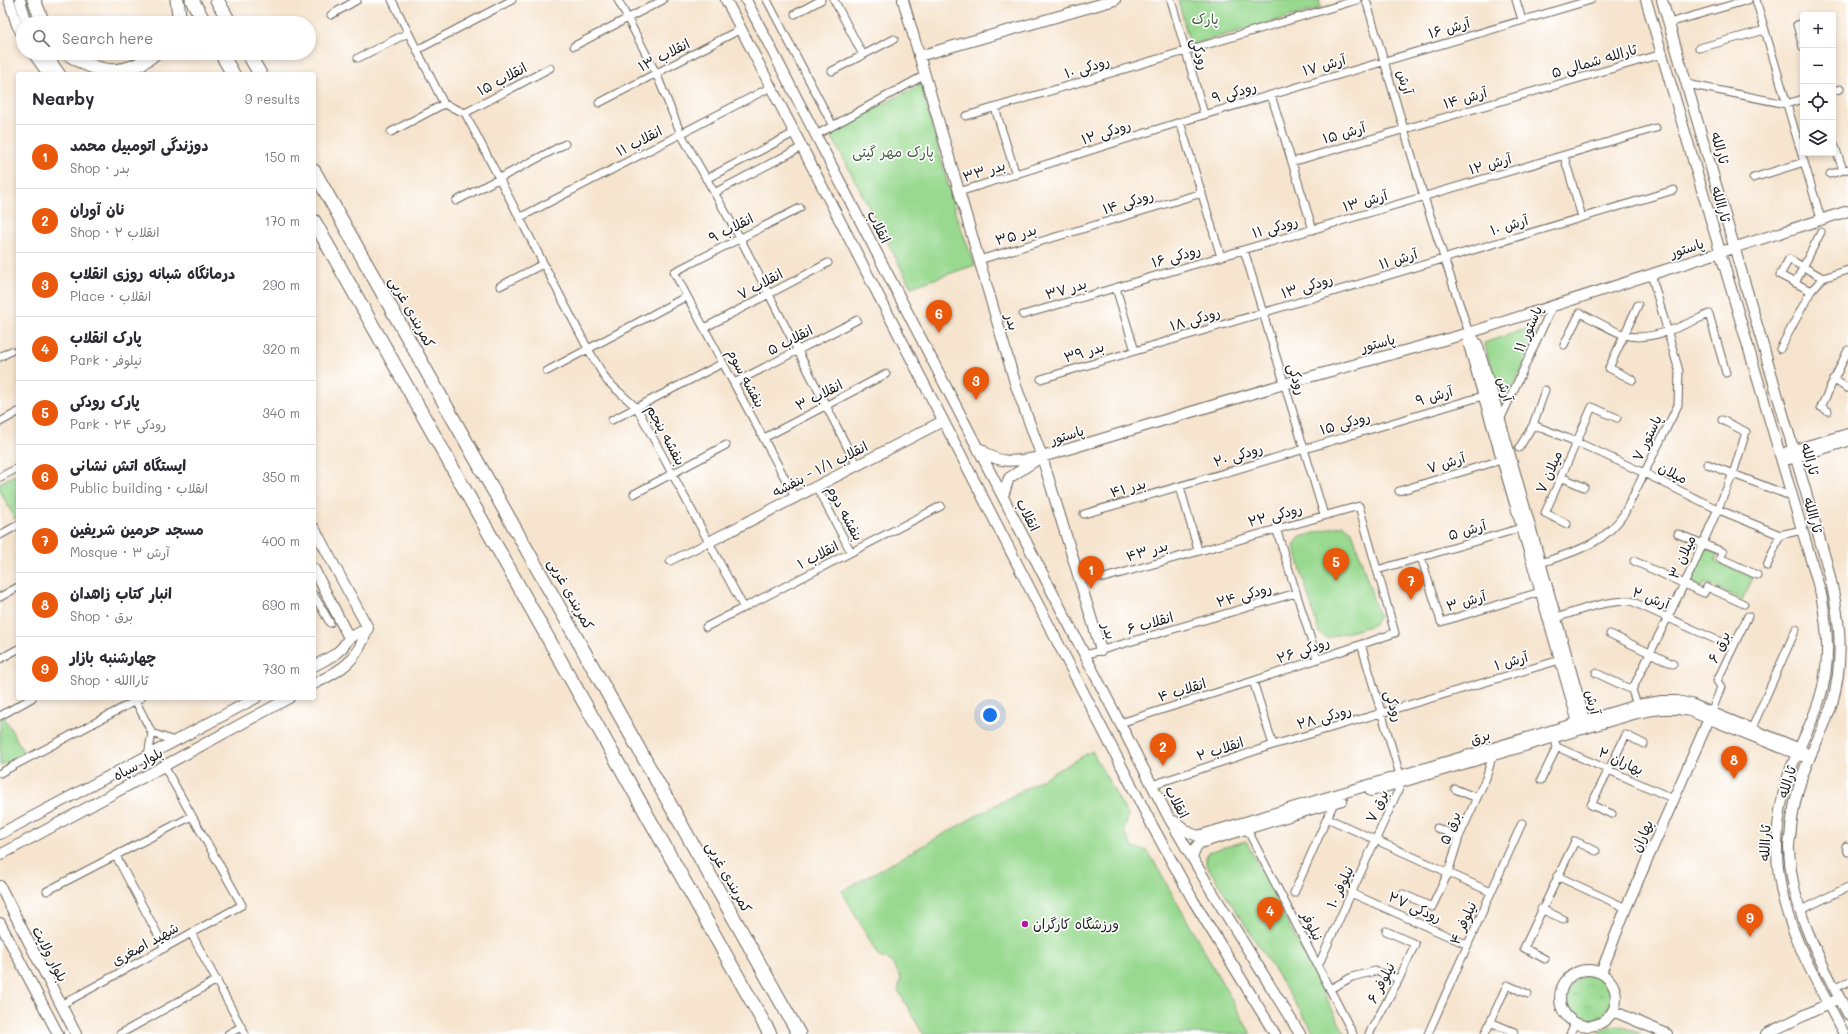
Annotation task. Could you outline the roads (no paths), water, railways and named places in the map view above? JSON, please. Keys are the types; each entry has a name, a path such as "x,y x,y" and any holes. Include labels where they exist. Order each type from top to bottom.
{"highway":[{"path":"34,0 40,16"},
{"path":"177,0 178,16"},
{"path":"192,0 201,16"},
{"path":"217,0 226,16"},
{"path":"80,60 92,67 116,72 136,66 145,60"},
{"path":"225,60 232,72"},
{"path":"252,60 259,72"},
{"name":"کمربندی غربی","path":"316,175 799,1034"},
{"path":"316,225 770,1034"}],"main road":[{"path":"9,0 16,22"},
{"path":"20,0 25,16"},
{"path":"726,0 943,421 1193,900 1275,1034"},
{"name":"انقلاب","path":"746,0 1169,818 1300,1034"},
{"name":"بدر","path":"903,0 1016,386 1042,457 1101,650"},
{"path":"919,56 1116,0"},
{"name":"ثاراالله","path":"1646,0 1793,497 1821,594 1827,623 1828,654 1825,677 1819,701 1788,776 1781,807 1776,846 1779,881 1787,915 1798,945 1844,1034"},
{"name":"ثارالله","path":"1662,0 1834,590 1840,621 1841,655 1838,680 1831,705 1801,780 1794,809 1789,846 1792,879 1799,911 1810,940 1848,1014"},
{"path":"755,57 772,49"},
{"path":"41,60 53,72"},
{"path":"48,60 53,72"},
{"path":"1734,247 1848,211"},
{"name":"پاستور","path":"1042,457 1284,384 1468,332 1734,247"},
{"name":"آرش","path":"1468,332 1469,345 1501,460 1521,528 1537,564 1540,592 1553,619 1560,660 1582,724"},
{"name":"آرش","path":"1468,332 1477,344 1500,420 1537,564 1582,724"},
{"name":"انقلاب ۱/۱ - بنفشه","path":"709,542 943,421"},
{"path":"1807,450 1848,434"},
{"path":"1781,457 1848,441"},
{"path":"977,446 989,457 1003,461 1042,457"},
{"path":"1003,496 1009,478 1042,457"},
{"path":"316,532 368,628 362,646 351,662 316,683"},
{"path":"316,573 349,638"},
{"path":"316,665 334,655 349,638 368,628"},
{"name":"بلوار سپاه","path":"0,834 252,700"},
{"name":"بلوار سپاه","path":"0,855 285,700"},
{"name":"برق","path":"1192,858 1196,847 1200,843 1246,826 1582,724 1637,705 1662,701 1677,701 1692,704 1711,714 1798,752"},
{"name":"برق","path":"1169,818 1190,833 1198,836 1246,826 1334,802 1401,779 1555,742 1582,724 1662,708 1711,714 1752,728 1798,752"},
{"name":"بهاران","path":"1601,973 1626,908 1711,714"},
{"path":"1798,752 1810,757"},
{"name":"بلوار ولایت","path":"0,886 76,1034"},
{"path":"0,923 58,1034"},
{"path":"1583,970 1592,970 1601,973 1608,978 1613,985 1616,994 1616,1002 1613,1011 1608,1018 1601,1023 1592,1026 1583,1026 1575,1023 1562,1011 1560,994 1562,985 1575,973 1583,970"},
{"path":"1766,1034 1839,998"},
{"path":"1613,1011 1667,1034"}],"street":[{"path":"331,15 357,0"},
{"path":"392,0 444,104 465,113"},
{"path":"417,50 512,0"},
{"path":"618,0 656,73 681,134 740,238 857,466"},
{"path":"574,46 663,0"},
{"path":"767,0 833,126"},
{"path":"795,14 821,0"},
{"path":"834,0 863,55"},
{"name":"رودکی","path":"1171,0 1204,114"},
{"name":"رودکی ۱۰","path":"966,116 1357,0"},
{"name":"آرش","path":"1366,0 1424,197 1468,332"},
{"path":"1516,0 1522,20"},
{"name":"آرش ۱۶","path":"1384,61 1591,0"},
{"path":"1669,23 1748,0"},
{"path":"1756,0 1821,219"},
{"path":"1800,24 1797,24 1800,36"},
{"name":"انقلاب ۱۳","path":"599,103 741,30"},
{"path":"1699,48 1765,30"},
{"path":"358,58 408,33"},
{"path":"832,71 894,39"},
{"name":"ثارالله شمالی ۵","path":"1533,92 1662,54"},
{"name":"آرش ۱۷","path":"1270,95 1384,61"},
{"name":"انقلاب ۱۵","path":"465,113 550,68"},
{"path":"816,135 925,75"},
{"path":"1687,84 1786,104 1800,100"},
{"name":"انقلاب ۱۱","path":"519,218 771,87"},
{"path":"1836,90 1840,89"},
{"name":"آرش ۱۴","path":"1404,130 1533,92"},
{"path":"1270,95 1313,230"},
{"name":"رودکی ۹","path":"1204,114 1270,95"},
{"path":"391,132 444,104"},
{"path":"995,108 1016,174"},
{"name":"بنفشه پنجم","path":"465,113 588,349 607,381 637,408 744,608"},
{"name":"رودکی ۱۲","path":"1016,174 1204,114"},
{"path":"1180,122 1221,257"},
{"name":"آرش ۱۲","path":"1424,197 1656,128"},
{"name":"آرش ۱۵","path":"1292,162 1404,130"},
{"path":"706,179 794,133"},
{"path":"456,201 565,144"},
{"path":"714,193 802,147"},
{"path":"1830,174 1845,170 1836,148"},
{"path":"1564,156 1582,217"},
{"path":"1753,178 1804,162"},
{"name":"بدر ۳۳","path":"959,192 1016,174"},
{"name":"آرش ۱۰","path":"1444,258 1674,190"},
{"name":"رودکی ۱۴","path":"1061,236 1202,193"},
{"name":"آرش ۱۳","path":"1313,230 1424,197"},
{"name":"انقلاب ۹","path":"674,272 800,208"},
{"name":"رودکی ۱۱","path":"1244,250 1313,230"},
{"path":"1795,283 1821,232"},
{"name":"بدر ۳۵","path":"979,260 1061,236"},
{"name":"رودکی","path":"1244,250 1324,515"},
{"name":"رودکی ۱۶","path":"1116,288 1244,250"},
{"name":"آرش ۱۱","path":"1359,284 1444,258"},
{"path":"1811,291 1780,274 1788,259 1823,278"},
{"name":"انقلاب ۷","path":"704,328 828,263"},
{"path":"500,286 543,264"},
{"path":"1780,349 1811,291 1823,278 1848,270"},
{"name":"بنفشه سوم","path":"674,272 795,497"},
{"name":"پاستور ۷","path":"1537,564 1580,549 1595,542 1609,532 1624,514 1678,405 1679,370 1651,274"},
{"name":"رودکی ۱۳","path":"1263,312 1359,284"},
{"path":"1116,288 1135,351"},
{"name":"بدر ۳۷","path":"1023,315 1116,288"},
{"path":"547,371 687,296"},
{"name":"پاستور ۱۱","path":"1500,420 1553,305"},
{"path":"1633,380 1609,368 1638,305"},
{"name":"رودکی ۱۸","path":"1135,351 1263,312"},
{"path":"1564,345 1580,313 1624,335 1636,337 1668,332 1709,314 1726,373"},
{"name":"انقلاب ۵","path":"734,383 857,320"},
{"path":"1828,411 1821,407 1848,350"},
{"path":"0,356 11,351"},
{"name":"بدر ۳۹","path":"1041,379 1135,351"},
{"path":"612,420 723,363"},
{"path":"1841,363 1848,367"},
{"name":"انقلاب ۳","path":"764,438 886,374"},
{"path":"1833,379 1847,388 1848,387"},
{"path":"1519,448 1533,425 1545,390"},
{"name":"آرش ۹","path":"1393,422 1483,396"},
{"name":"میلان ۷","path":"1567,524 1545,513 1592,407 1617,418"},
{"path":"0,422 16,413"},
{"name":"میلان ۳","path":"1632,690 1684,584 1733,474 1746,432 1722,420"},
{"name":"رودکی ۱۵","path":"1304,448 1393,422"},
{"name":"میلان","path":"1533,425 1577,442 1717,509 1780,535"},
{"path":"634,494 726,445"},
{"name":"رودکی ۲۰","path":"1180,487 1304,448"},
{"name":"آرش ۷","path":"1399,491 1501,460"},
{"path":"1707,464 1793,497"},
{"path":"0,477 16,469"},
{"path":"1561,477 1584,487"},
{"name":"بنفشه دوم","path":"816,486 851,552"},
{"path":"1180,487 1198,550"},
{"name":"بدر ۴۱","path":"1084,514 1180,487"},
{"name":"انقلاب ۱","path":"706,627 941,506"},
{"name":"رودکی ۲۲","path":"1198,550 1358,506 1377,570"},
{"path":"0,535 16,526"},
{"path":"1276,528 1317,659"},
{"name":"آرش ۵","path":"1377,570 1521,528"},
{"path":"1767,566 1780,535 1802,530"},
{"path":"1678,534 1723,552 1720,558 1757,575"},
{"path":"670,561 709,542"},
{"name":"بدر ۴۳","path":"1104,578 1198,550"},
{"name":"آرش ۳","path":"1422,557 1441,622 1540,592"},
{"path":"1634,561 1704,593 1707,587 1744,604"},
{"name":"رودکی ۲۶","path":"1252,681 1395,633 1377,570"},
{"path":"0,597 16,588"},
{"name":"رودکی ۲۴","path":"1198,622 1296,594"},
{"path":"316,598 330,623"},
{"name":"آرش ۲","path":"1553,619 1613,601 1631,601 1732,647"},
{"name":"برق ۶","path":"1711,714 1722,687 1718,681 1732,647 1748,616"},
{"name":"انقلاب ۶","path":"1085,655 1198,622"},
{"path":"1752,728 1796,629"},
{"path":"1610,634 1673,664"},
{"name":"رودکی","path":"1361,644 1401,779"},
{"path":"0,659 16,650"},
{"name":"آرش ۱","path":"1382,713 1560,660"},
{"path":"1596,673 1632,690 1637,705"},
{"path":"1252,681 1273,745"},
{"name":"انقلاب ۴","path":"1120,723 1252,681"},
{"path":"0,716 28,700"},
{"path":"0,773 135,700"},
{"path":"137,700 152,733 148,755"},
{"name":"رودکی ۲۸","path":"1273,745 1382,713"},
{"path":"152,733 174,741"},
{"path":"1612,814 1591,805 1626,735 1644,744"},
{"path":"1541,780 1555,742"},
{"name":"بهاران ۲","path":"1555,742 1609,770 1674,800"},
{"name":"انقلاب ۲","path":"1152,785 1273,745"},
{"name":"برق ۵","path":"1403,894 1432,907 1448,873 1459,837 1486,778 1492,757"},
{"path":"47,891 192,816 164,766"},
{"name":"برق ۷","path":"1376,840 1401,779"},
{"path":"1455,789 1477,798"},
{"path":"1294,893 1334,802"},
{"name":"شهید اصغری","path":"60,1005 242,905 192,816"},
{"path":"1327,818 1491,892"},
{"name":"نیلوفر ۴","path":"1428,1034 1522,823"},
{"name":"نیلوفر","path":"1246,826 1353,1034"},
{"path":"1437,828 1459,837"},
{"name":"نیلوفر ۱۰","path":"1318,966 1376,840"},
{"path":"1545,959 1524,948 1557,876 1575,841 1596,851"},
{"path":"116,856 165,948"},
{"path":"1557,876 1626,908"},
{"path":"1799,911 1848,887"},
{"name":"رودکی ۲۷","path":"1351,893 1468,945"},
{"path":"1542,909 1563,919"},
{"name":"نیلوفر ۶","path":"1370,1034 1399,979 1415,944 1386,931"},
{"path":"191,933 245,1034"},
{"path":"1330,989 1358,975 1375,971 1399,979"},
{"path":"120,1034 217,980"},
{"path":"1834,988 1848,982"},
{"path":"1485,1034 1507,985 1528,994"},
{"path":"1490,1022 1514,1032"},
{"path":"1570,1034 1575,1023"},
{"path":"228,1034 241,1027"}],"place":[{"name":"ایستگاه اتش نشانی","path":"939,333"},
{"name":"درمانگاه شبانه روزی انقلاب","path":"976,400"},
{"name":"پارک رودکی","path":"1336,581"},
{"name":"دوزندگی اتومبیل محمد","path":"1091,589"},
{"name":"مسجد حرمین شریفین","path":"1411,600"},
{"name":"نان آوران","path":"1163,766"},
{"name":"انبار کتاب زاهدان","path":"1734,779"},
{"name":"ورزشگاه کارگران","path":"1025,924"},
{"name":"پارک انقلاب","path":"1270,930"},
{"name":"چهارشنبه بازار","path":"1750,937"}],"park label":[{"name":"پارک","path":"1205,19"},
{"name":"پارک مهر گیتی","path":"893,152"}]}
